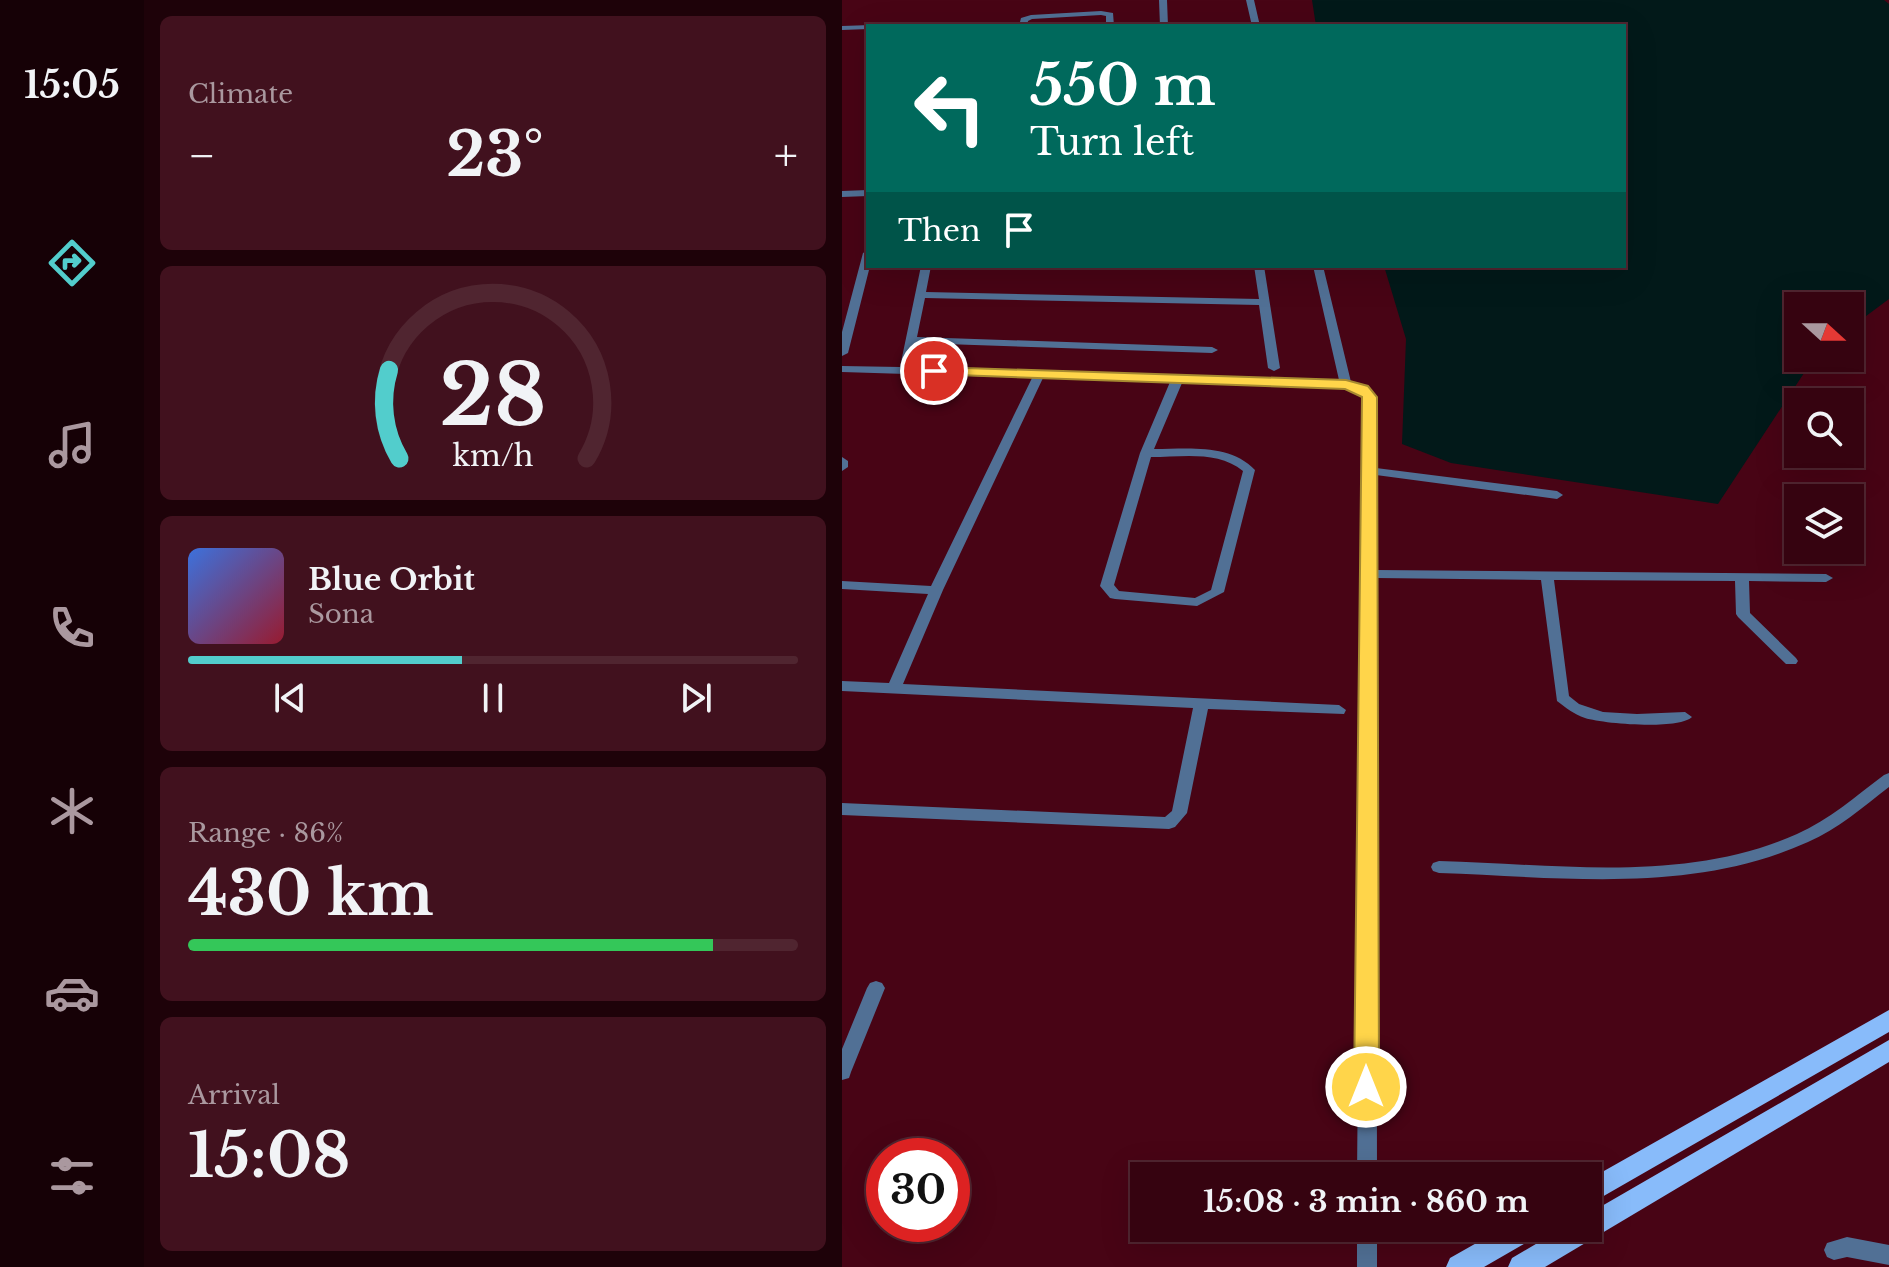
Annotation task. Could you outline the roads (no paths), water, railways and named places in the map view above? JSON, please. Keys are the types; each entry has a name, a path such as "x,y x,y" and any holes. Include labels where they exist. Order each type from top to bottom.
{"main road":[{"path":"1602,1185 1889,1020"},
{"path":"1602,1220 1889,1050"},
{"path":"1459,1267 1503,1242"},
{"path":"1521,1267 1564,1242"}],"street":[{"path":"1163,0 1164,24"},
{"path":"1250,0 1256,24"},
{"path":"1023,24 1024,20 1031,17 1101,13 1110,15 1110,24"},
{"path":"842,28 866,27"},
{"path":"842,194 866,193"},
{"path":"842,353 866,261"},
{"path":"905,370 914,340 926,268"},
{"path":"1259,268 1274,368"},
{"path":"1318,268 1346,384"},
{"path":"842,285 860,284"},
{"path":"922,295 1264,302"},
{"path":"914,340 1212,350"},
{"path":"842,369 1346,384 1363,389 1370,397 1367,1162"},
{"path":"894,688 936,590 1039,375"},
{"path":"1146,453 1228,457 1242,462 1249,470 1217,592 1197,602 1115,595 1107,586 1146,453 1177,380"},
{"path":"1370,471 1557,495"},
{"path":"1368,574 1826,578"},
{"path":"1547,574 1562,698 1573,710 1593,716 1685,717"},
{"path":"1742,577 1743,614 1791,661"},
{"path":"842,585 936,590"},
{"path":"842,686 1339,710"},
{"path":"842,809 1169,823 1179,813 1201,705"},
{"path":"1439,867 1639,874 1746,858 1802,839 1841,817 1889,779"},
{"path":"842,1072 876,988"},
{"path":"1367,1242 1367,1267"},
{"path":"1834,1250 1847,1247 1889,1255"}],"water":[{"path":"1312,0 1884,0 1889,4 1889,299 1864,318 1864,292 1784,292 1784,372 1805,372 1794,388 1784,388 1784,404 1718,504 1451,463 1402,444 1406,339 1385,268 1626,268 1626,24 1316,24"}]}
